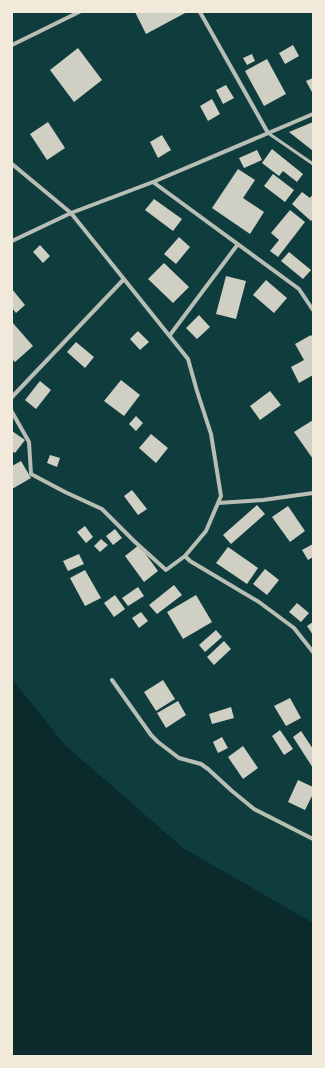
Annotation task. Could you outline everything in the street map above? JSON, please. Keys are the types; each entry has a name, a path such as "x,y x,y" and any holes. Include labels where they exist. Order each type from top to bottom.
{"street":[{"path":"12,45 79,12"},
{"path":"200,12 268,134"},
{"path":"12,241 71,213 153,182 313,114"},
{"path":"12,164 71,213 188,359 211,434 221,496 206,531 185,556 166,570 134,541 102,508 31,474 28,442 12,412"},
{"path":"153,182 299,289 313,310"},
{"path":"170,336 238,244"},
{"path":"12,398 124,279"},
{"path":"218,503 263,500 313,493"},
{"path":"185,556 190,561 259,602 294,628 313,652"},
{"path":"112,680 151,735 158,742 179,758 201,764 254,809 313,839"}],"lane":[{"path":"268,134 313,164"}],"water":[{"path":"12,679 65,745 183,848 313,923 313,1056 12,1056"}],"building":[{"path":"135,12 187,12 146,34"},
{"path":"293,45 299,56 285,64 279,53"},
{"path":"78,48 102,80 74,102 50,70"},
{"path":"252,54 255,61 247,65 243,58"},
{"path":"267,59 286,94 264,106 245,71"},
{"path":"313,78 313,94 306,81"},
{"path":"226,85 234,98 223,104 216,90"},
{"path":"212,99 220,114 208,121 200,106"},
{"path":"48,122 65,148 47,160 30,134"},
{"path":"313,122 313,151 289,132"},
{"path":"162,135 171,150 158,158 150,142"},
{"path":"272,149 303,174 297,182 283,171 279,176 262,163"},
{"path":"257,150 262,160 244,168 239,158"},
{"path":"238,169 255,180 243,198 264,212 250,234 212,208"},
{"path":"273,174 294,190 285,202 264,186"},
{"path":"302,192 310,198 313,194 313,219 311,221 292,204"},
{"path":"154,199 182,219 173,231 145,210"},
{"path":"290,210 305,222 278,257 270,251 279,240 271,233"},
{"path":"179,237 190,247 176,264 164,254"},
{"path":"40,245 50,256 43,263 33,252"},
{"path":"289,252 311,270 303,279 281,261"},
{"path":"164,263 189,287 173,303 148,279"},
{"path":"226,276 246,281 236,319 216,314"},
{"path":"266,280 287,298 274,313 253,295"},
{"path":"12,289 25,305 16,313 12,308"},
{"path":"199,315 210,327 197,339 186,328"},
{"path":"12,322 33,346 15,362 12,359"},
{"path":"138,331 149,342 140,350 130,339"},
{"path":"311,335 313,338 313,375 299,383 291,367 304,360 295,344"},
{"path":"76,342 94,357 85,368 67,352"},
{"path":"121,380 140,395 124,416 104,401"},
{"path":"40,381 51,390 36,409 25,400"},
{"path":"270,391 281,405 260,420 250,406"},
{"path":"136,416 143,423 136,431 129,424"},
{"path":"313,420 313,459 294,432"},
{"path":"12,431 25,440 15,453 12,451"},
{"path":"151,434 168,448 156,463 139,448"},
{"path":"50,455 60,458 57,467 47,463"},
{"path":"21,461 31,478 12,489 12,466"},
{"path":"132,490 147,509 138,515 124,496"},
{"path":"257,505 265,514 231,544 223,535"},
{"path":"288,506 305,531 290,542 272,517"},
{"path":"85,526 93,537 86,543 77,532"},
{"path":"115,529 122,538 113,545 106,536"},
{"path":"101,539 108,545 100,552 94,546"},
{"path":"313,544 313,557 308,560 302,550"},
{"path":"139,545 158,571 144,582 125,556"},
{"path":"228,547 258,568 247,584 216,563"},
{"path":"79,554 84,564 68,571 63,561"},
{"path":"265,569 279,580 267,595 253,584"},
{"path":"85,570 101,598 85,606 70,578"},
{"path":"174,585 182,595 157,614 149,605"},
{"path":"138,587 144,596 128,606 122,598"},
{"path":"115,595 125,609 114,617 104,603"},
{"path":"196,595 212,622 183,639 167,612"},
{"path":"297,603 309,613 301,622 289,612"},
{"path":"141,612 148,621 139,628 132,618"},
{"path":"313,622 313,635 307,626"},
{"path":"216,630 222,637 205,652 199,645"},
{"path":"224,641 231,649 214,665 207,657"},
{"path":"163,680 175,699 156,711 144,692"},
{"path":"290,698 301,718 286,726 274,706"},
{"path":"178,701 186,715 166,728 157,713"},
{"path":"231,707 234,718 212,724 209,714"},
{"path":"280,730 293,749 284,755 272,736"},
{"path":"301,731 313,749 313,768 293,737"},
{"path":"222,737 228,748 218,753 213,742"},
{"path":"243,746 258,768 243,779 228,757"},
{"path":"298,780 313,787 313,794 305,810 288,802"}]}
